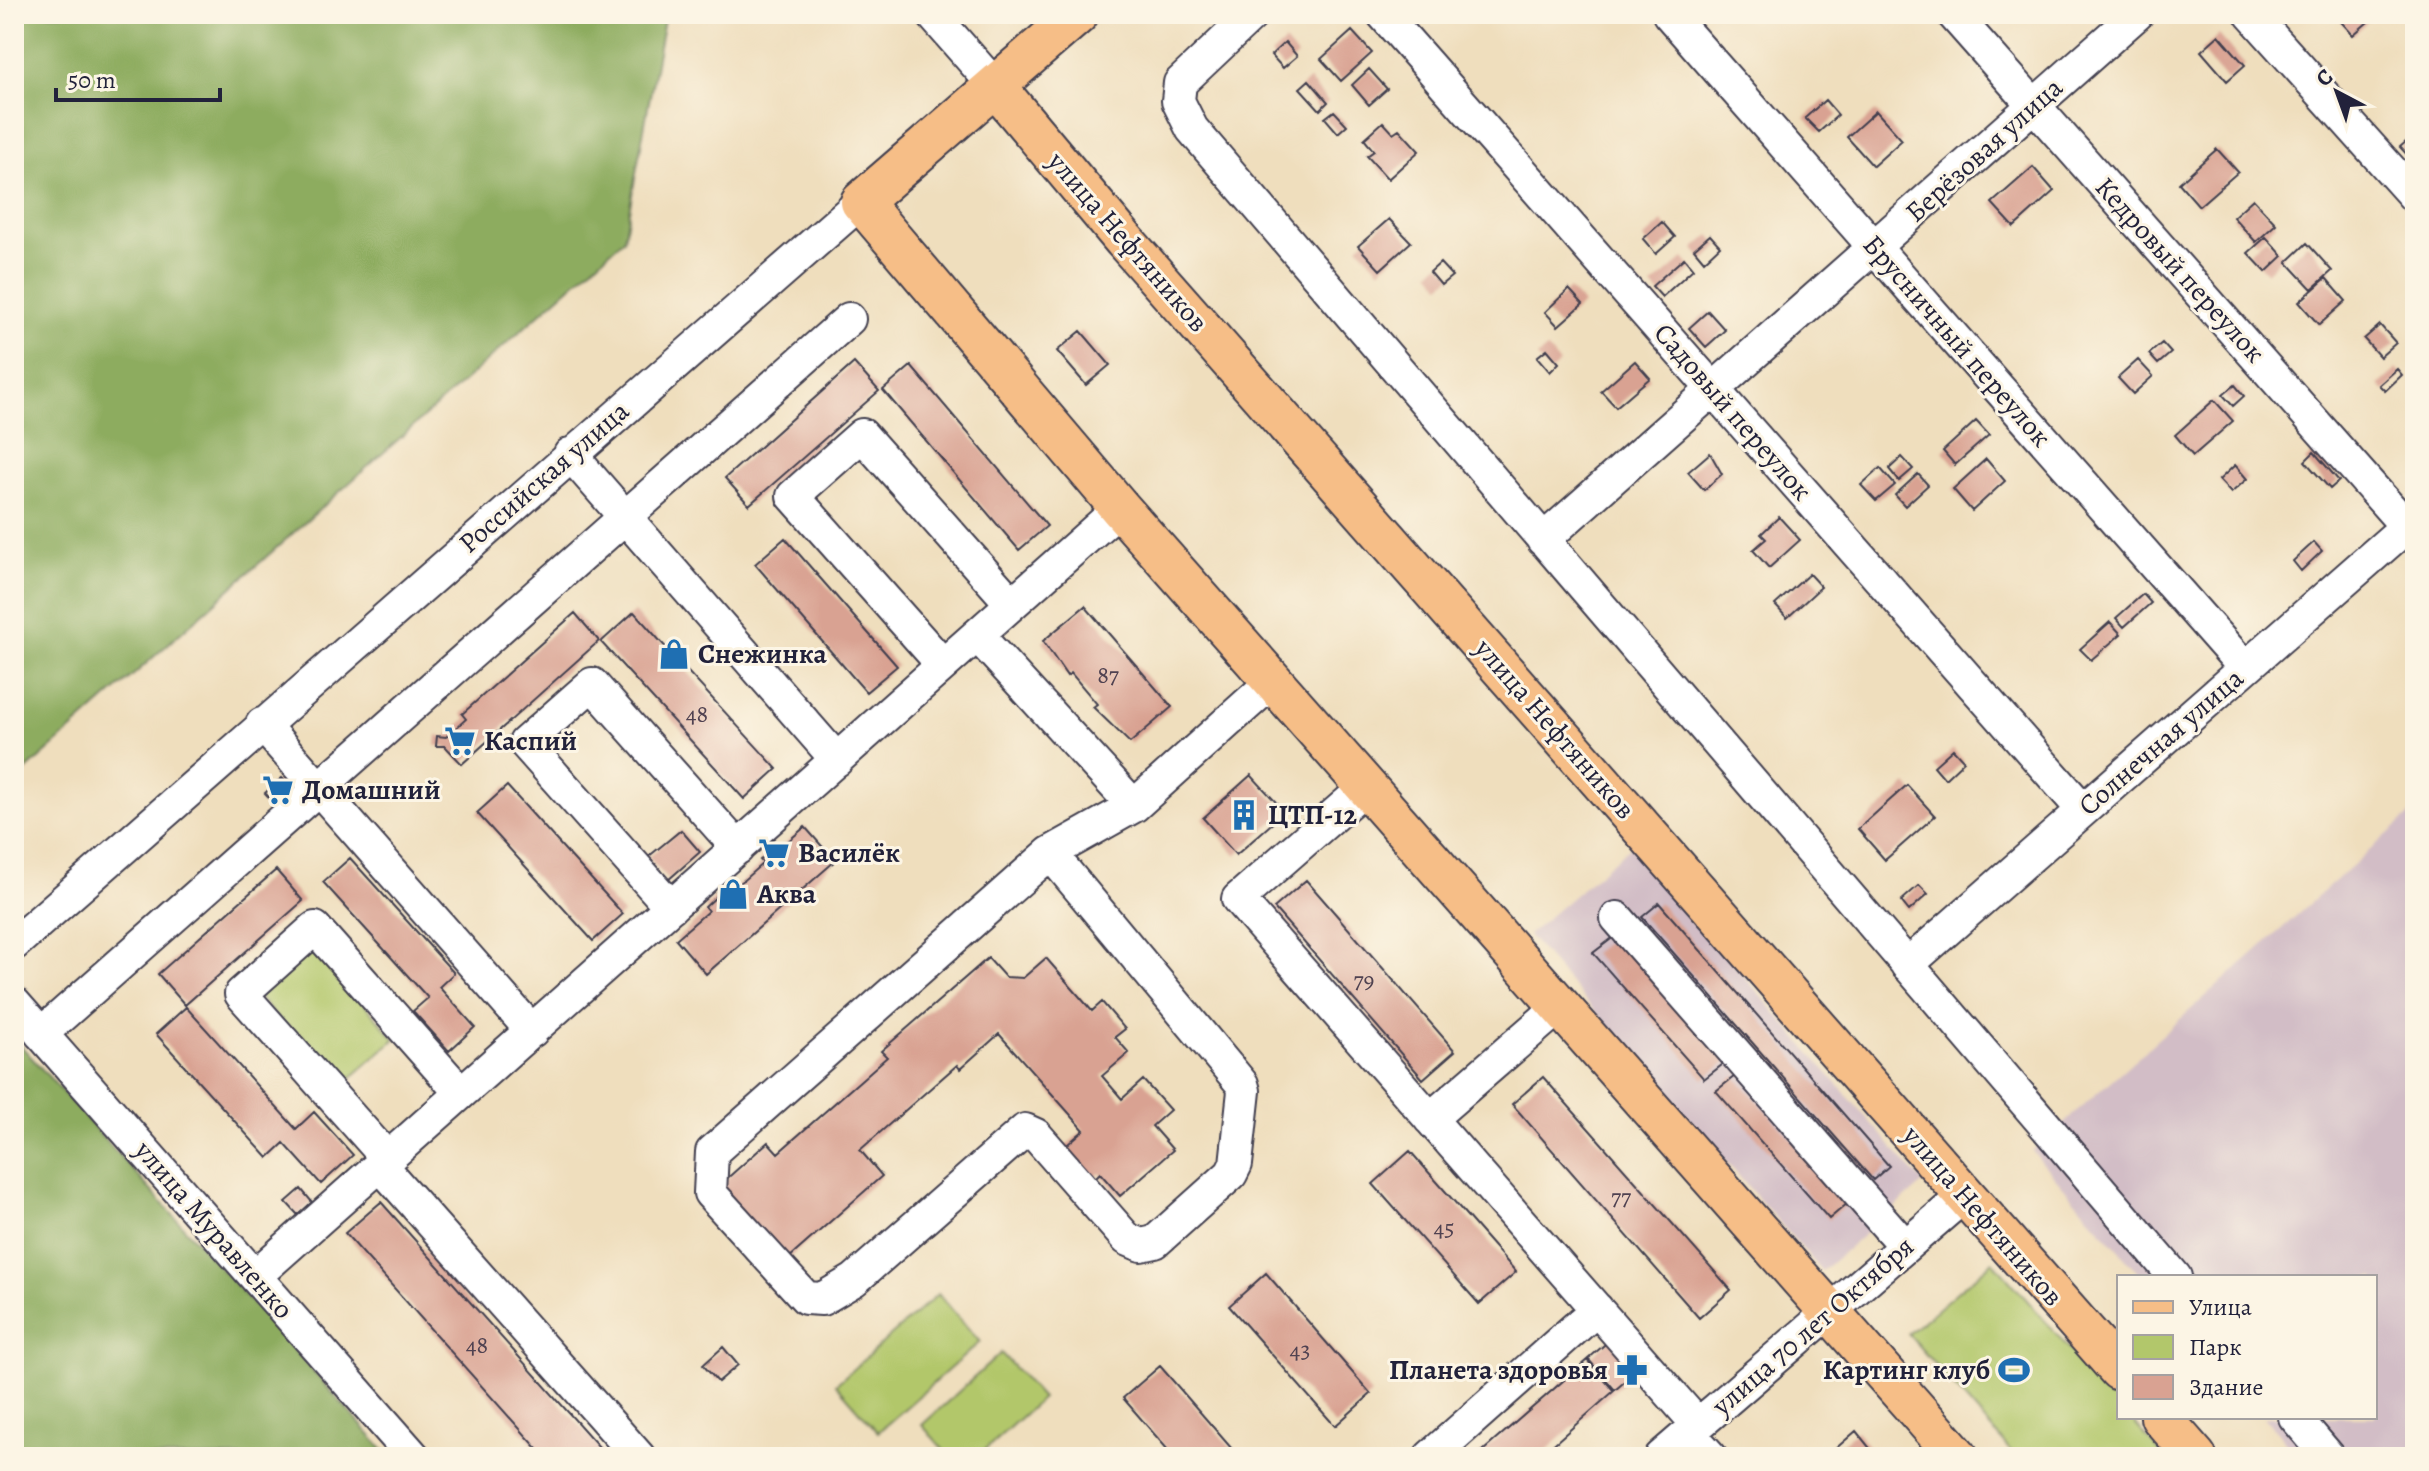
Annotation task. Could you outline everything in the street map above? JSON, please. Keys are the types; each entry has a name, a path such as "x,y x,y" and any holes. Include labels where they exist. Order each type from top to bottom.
{"main road":[{"name":"Российская улица","path":"861,202 1078,14"},
{"name":"улица Нефтяников","path":"995,86 1124,240 2117,1368"},
{"path":"861,202 1120,508 1958,1457"},
{"path":"2163,1419 2196,1457"}],"street":[{"path":"932,14 995,86"},
{"path":"1253,14 1180,83 1178,101 1184,118 2173,1275"},
{"name":"Садовый переулок","path":"1383,14 2083,810"},
{"name":"Брусничный переулок","path":"1669,14 2245,668"},
{"name":"Кедровый переулок","path":"1953,14 2411,522"},
{"name":"Берёзовая улица","path":"1543,540 2137,14"},
{"path":"2251,14 2415,197"},
{"name":"Российская улица","path":"14,944 861,202"},
{"path":"41,1034 849,319"},
{"path":"943,665 793,496 862,435 1012,604"},
{"path":"570,454 837,760"},
{"path":"255,1276 1120,508"},
{"name":"Солнечная улица","path":"1907,965 2411,522"},
{"path":"977,635 1134,806"},
{"path":"1050,853 1242,1084 1244,1091 1236,1164 1231,1174 1155,1242 1141,1245 1127,1239 1036,1135 1025,1130 854,1280 822,1299 806,1298 710,1193 712,1152 1050,853 1134,806 1273,681"},
{"path":"671,907 525,743 536,733 592,684 738,848"},
{"path":"262,724 532,1031"},
{"path":"1366,787 1238,899 1597,1309 1694,1429 1711,1457"},
{"path":"1617,918 1905,1246"},
{"path":"461,1093 315,928 241,994 639,1457"},
{"name":"улица Муравленко","path":"14,1003 414,1457"},
{"path":"1430,1119 1559,1007"},
{"name":"улица 70 лет Октября","path":"1661,1457 1965,1195"},
{"path":"1430,1457 1597,1309"},
{"path":"2297,1419 2329,1457"}],"shaded area":[{"path":"2415,810 2415,1457 2298,1457 2266,1419 2377,1419 2377,1275 2140,1275 2032,1151"},
{"path":"1631,846 1923,1183 1822,1271 1528,935"}],"green space":[{"path":"14,14 665,14 624,239 14,781"},
{"path":"313,945 395,1039 338,1089 256,994"},
{"path":"14,1038 390,1457 14,1457"},
{"name":"Картинг клуб","path":"1993,1261 2117,1404 2117,1419 2131,1419 2164,1457 2016,1457 1908,1334"},
{"path":"938,1294 980,1342 878,1432 836,1384"},
{"path":"1001,1353 1042,1398 977,1457 950,1457 922,1425"}],"building":[{"path":"2334,14 2377,14 2353,35"},
{"path":"1352,31 1372,53 1341,81 1321,59"},
{"path":"2219,35 2245,65 2227,81 2201,51"},
{"path":"1285,42 1297,56 1283,68 1271,55"},
{"path":"1369,69 1387,89 1369,105 1352,85"},
{"path":"1309,80 1328,102 1320,110 1300,88"},
{"path":"1825,100 1838,115 1819,132 1805,118"},
{"path":"1334,111 1347,125 1338,133 1325,118"},
{"path":"1876,111 1902,140 1873,166 1847,137"},
{"path":"1383,122 1393,133 1399,129 1419,151 1388,179 1367,156 1374,151 1364,139"},
{"path":"2415,134 2415,154 2410,158 2400,147"},
{"path":"2217,149 2238,172 2199,206 2179,183"},
{"path":"2033,167 2054,191 2014,227 1992,203"},
{"path":"2253,199 2276,224 2256,242 2233,217"},
{"path":"1389,219 1411,242 1380,270 1358,246"},
{"path":"1662,222 1675,237 1656,254 1643,239"},
{"path":"1710,235 1720,246 1704,261 1694,249"},
{"path":"2266,237 2283,256 2266,272 2248,253"},
{"path":"2307,243 2332,271 2312,289 2287,262"},
{"path":"1684,258 1693,269 1662,297 1652,286"},
{"path":"1440,263 1452,276 1441,285 1430,272"},
{"path":"2326,278 2346,301 2319,325 2299,302"},
{"path":"1569,289 1583,304 1558,326 1545,312"},
{"path":"1708,311 1725,330 1706,347 1689,328"},
{"path":"2380,325 2396,343 2380,357 2364,339"},
{"path":"1081,331 1110,365 1086,385 1057,351"},
{"path":"2162,343 2171,353 2158,364 2149,354"},
{"path":"1547,349 1559,363 1550,372 1537,357"},
{"path":"2138,360 2153,376 2133,394 2118,378"},
{"path":"1635,361 1650,378 1616,407 1601,391"},
{"path":"854,363 879,391 749,505 725,478"},
{"path":"911,366 1047,526 1019,550 883,390"},
{"path":"2397,369 2402,375 2385,391 2379,385"},
{"path":"2235,385 2244,396 2233,406 2223,395"},
{"path":"2214,400 2233,421 2193,456 2175,435"},
{"path":"1976,421 1989,435 1955,465 1943,451"},
{"path":"2314,452 2339,481 2330,489 2305,461"},
{"path":"1710,453 1722,474 1704,490 1688,472"},
{"path":"1902,457 1913,469 1899,481 1889,469"},
{"path":"1986,459 2005,481 1972,511 1953,489"},
{"path":"2235,465 2247,479 2231,493 2219,480"},
{"path":"1880,468 1895,485 1876,501 1861,485"},
{"path":"1918,474 1928,485 1905,506 1895,495"},
{"path":"1779,517 1800,540 1769,568 1753,550 1766,539 1761,534"},
{"path":"785,538 897,666 866,692 755,564"},
{"path":"2314,542 2322,551 2301,571 2293,561"},
{"path":"1809,574 1821,587 1787,618 1775,605"},
{"path":"2143,594 2151,603 2124,627 2116,618"},
{"path":"1085,606 1172,707 1130,743 1093,707 1097,704 1071,673 1067,676 1043,641"},
{"path":"634,612 670,652 672,650 678,656 676,659 777,769 744,799 601,642"},
{"path":"575,613 599,641 462,764 445,746 436,746 437,736 446,737 466,719 462,714"},
{"path":"2110,622 2121,634 2091,660 2080,649"},
{"path":"1953,749 1964,761 1945,779 1934,766"},
{"name":"ЦТП-12","path":"1251,775 1285,812 1236,855 1203,818"},
{"name":"Домашний","path":"282,778 291,788 280,797 283,801 277,806 265,793"},
{"path":"1907,785 1935,816 1885,860 1858,829"},
{"path":"507,786 623,914 593,941 477,813"},
{"path":"805,827 835,861 706,974 676,939 708,911 705,907 717,896 721,900 763,863 760,860 772,850 774,853"},
{"path":"681,830 700,852 668,880 648,857"},
{"path":"350,858 454,973 439,987 475,1027 449,1051 413,1011 428,998 323,882"},
{"path":"276,870 303,901 185,1005 158,974"},
{"path":"1306,880 1455,1051 1423,1079 1274,908"},
{"path":"1919,885 1928,894 1909,911 1901,901"},
{"path":"1659,903 1889,1166 1873,1180 1642,917"},
{"path":"1615,936 1727,1061 1704,1079 1593,953"},
{"path":"988,958 1005,977 1023,978 1046,958 1092,1011 1102,1002 1125,1029 1115,1037 1129,1053 1102,1076 1122,1099 1143,1080 1170,1110 1152,1126 1173,1150 1120,1196 1100,1173 1090,1183 1061,1150 1084,1130 999,1034 960,1069 957,1065 860,1150 882,1176 781,1265 714,1190 768,1142 778,1153 887,1057 881,1051"},
{"path":"186,1007 296,1129 314,1112 353,1155 321,1184 284,1143 268,1158 156,1034"},
{"path":"1735,1076 1848,1203 1829,1219 1716,1091"},
{"path":"1543,1077 1731,1290 1699,1318 1512,1104"},
{"path":"1410,1151 1516,1272 1479,1304 1373,1184"},
{"path":"301,1189 312,1202 298,1215 286,1202"},
{"path":"381,1202 608,1457 545,1457 345,1233"},
{"path":"1266,1273 1371,1394 1335,1426 1229,1306"},
{"path":"1611,1339 1638,1370 1615,1390 1588,1359"},
{"path":"723,1347 738,1365 718,1382 703,1365"},
{"path":"1587,1360 1614,1391 1539,1457 1476,1457"},
{"path":"1160,1366 1239,1457 1174,1457 1123,1398"},
{"path":"1856,1431 1877,1457 1826,1457"}],"place":[{"name":"Снежинка","path":"674,654"},
{"name":"Каспий","path":"460,741"},
{"name":"Домашний","path":"278,790"},
{"name":"ЦТП-12","path":"1244,815"},
{"name":"Василёк","path":"774,853"},
{"name":"Аква","path":"733,894"},
{"name":"Планета здоровья","path":"1632,1370"},
{"name":"Картинг клуб","path":"2014,1370"}]}
